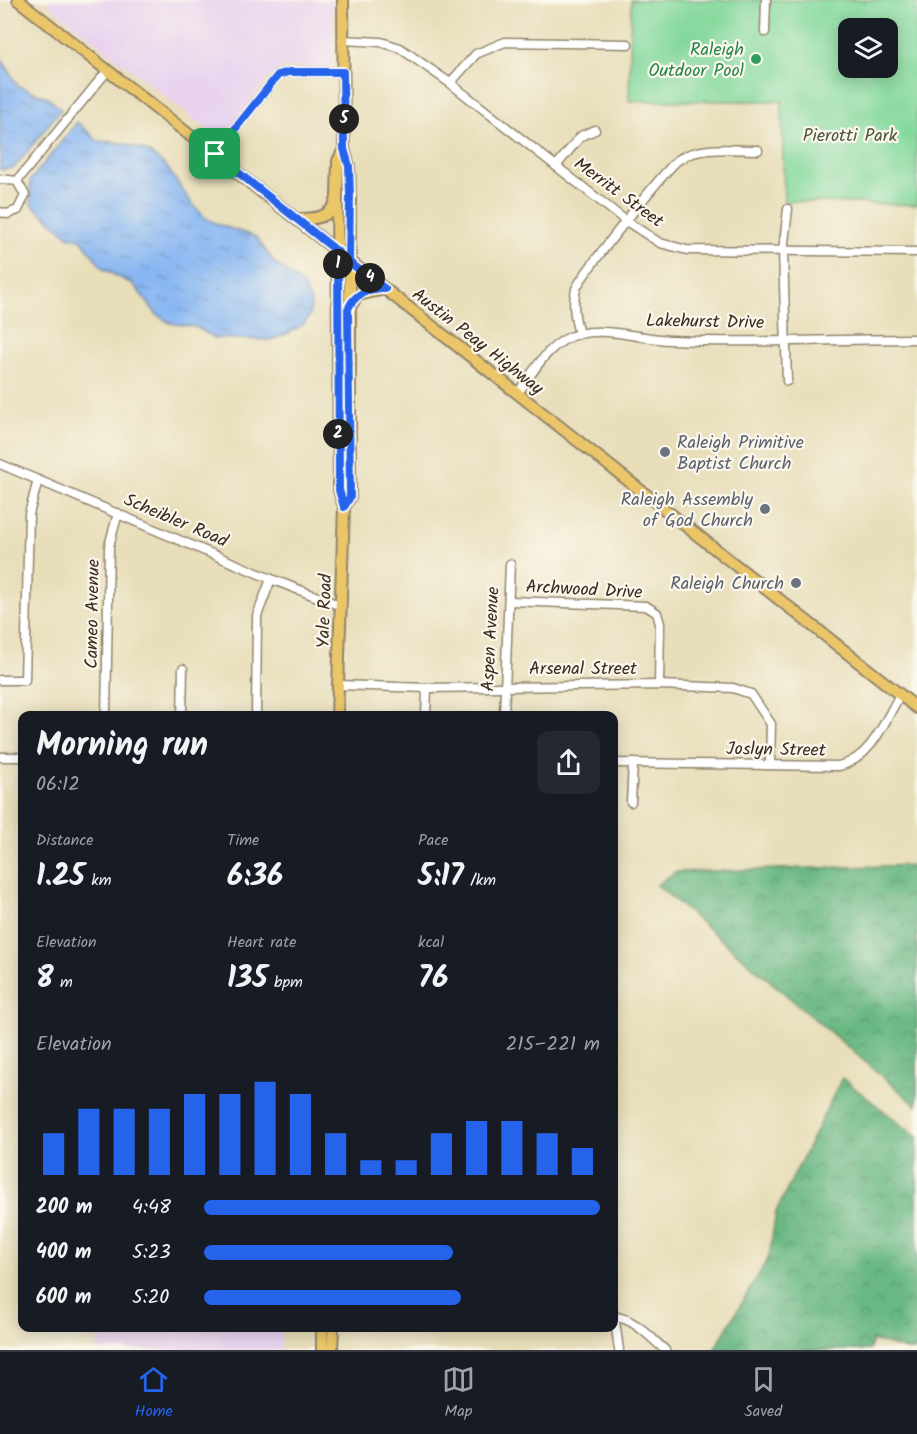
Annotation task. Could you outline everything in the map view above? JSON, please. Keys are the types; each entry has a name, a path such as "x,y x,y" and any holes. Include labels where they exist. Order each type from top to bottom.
{"main road":[{"name":"Austin Peay Highway","path":"18,0 917,708"},
{"name":"Yale Road","path":"343,0 344,149 349,166 350,497 344,507"},
{"name":"Yale Road","path":"337,711 344,507 339,490 337,195 338,161 344,149"},
{"path":"297,219 325,215 331,211 337,195"},
{"path":"348,309 358,295 376,289 385,289"},
{"path":"322,1332 322,1350"},
{"path":"332,1350 333,1332"}],"street":[{"path":"765,32 766,0"},
{"name":"Merritt Street","path":"342,40 381,42 400,48 450,83 626,221 660,243 687,250 917,252"},
{"path":"450,83 476,54 505,42 628,44"},
{"path":"17,181 108,70"},
{"path":"215,154 278,75 289,72 343,72"},
{"path":"556,166 581,136 595,130"},
{"path":"579,334 573,312 577,287 626,221 678,160 697,151 758,150"},
{"path":"0,179 17,181 24,190 21,206 12,213 0,212"},
{"path":"787,381 783,251 788,210"},
{"name":"Lakehurst Drive","path":"518,393 545,355 560,342 579,334 601,333 669,340 917,339"},
{"name":"Scheibler Road","path":"0,464 340,606"},
{"path":"0,680 25,680 29,514 38,480"},
{"name":"Cameo Avenue","path":"106,711 109,546 118,513"},
{"name":"Aspen Avenue","path":"504,711 510,564"},
{"path":"256,711 258,616 271,579"},
{"name":"Archwood Drive","path":"509,601 646,606 657,613 660,624 659,684"},
{"path":"182,711 183,669"},
{"name":"Arsenal Street","path":"338,685 427,688 659,684 733,688 751,694 771,724 770,765"},
{"path":"426,711 427,688"},
{"name":"Joslyn Street","path":"618,763 839,766 855,762 869,749 900,694"},
{"path":"0,757 18,757"},
{"path":"631,802 633,763"},
{"path":"618,1316 638,1327 665,1350"},
{"path":"616,1332 619,1350"}],"shaded area":[{"path":"51,0 333,0 333,66 283,68 269,78 220,140 48,4"},
{"path":"98,1332 281,1332 281,1350 97,1350"}],"green space":[{"name":"Pierotti Park","path":"631,0 917,0 917,205 784,201 782,101 629,101"},
{"path":"917,865 917,1106 657,885 675,872"},
{"path":"842,1078 917,1137 917,1350 907,1350 872,1340 870,1350 714,1350 769,1257 776,1212"}],"water":[{"path":"0,56 18,86 47,97 61,109 14,168 0,170"},
{"path":"77,122 98,141 123,143 147,151 166,166 204,217 217,224 256,237 274,262 303,285 311,302 310,315 304,324 270,340 215,338 196,327 170,323 157,315 134,285 103,269 81,239 70,237 31,204 30,181"}],"place":[{"name":"Raleigh Outdoor Pool","path":"756,59"},
{"name":"Raleigh Primitive Baptist Church","path":"665,452"},
{"name":"Raleigh Assembly of God Church","path":"765,509"},
{"name":"Raleigh Church","path":"796,583"}],"route":[{"path":"289,72 343,72 344,149 349,166 350,195 349,262 385,289 369,290 358,295 348,309 350,497 344,507 339,490 337,407 338,252 215,154 278,75 289,72"}]}
